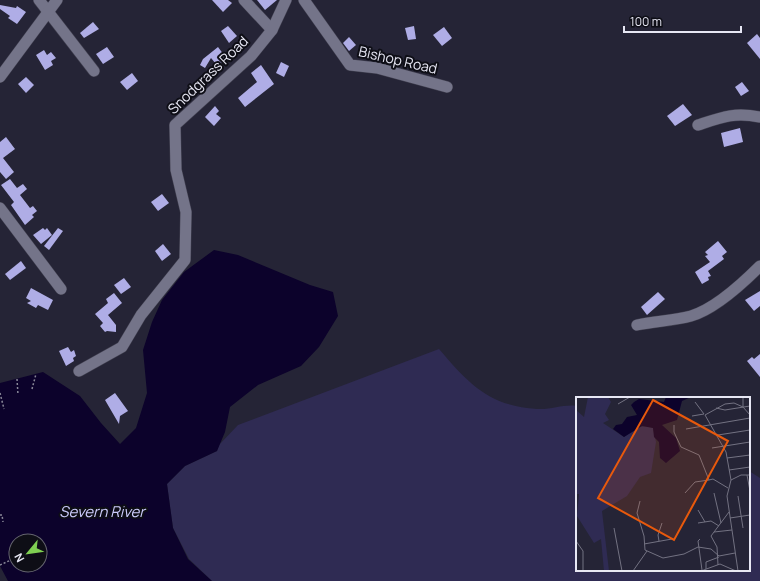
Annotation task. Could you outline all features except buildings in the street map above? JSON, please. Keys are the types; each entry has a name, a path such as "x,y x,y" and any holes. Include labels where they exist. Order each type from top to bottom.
{"street":[{"path":"39,0 94,71"},
{"path":"0,77 57,0"},
{"path":"244,0 272,30"},
{"name":"Snodgrass Road","path":"79,371 122,347 140,315 185,260 186,212 176,170 175,125 251,56 272,30 286,0"},
{"name":"Bishop Road","path":"304,0 350,65 377,68 447,87"},
{"path":"698,125 730,114 746,114 760,117"},
{"path":"0,208 61,289"},
{"path":"637,325 671,320 696,314 718,302 760,266"}],"path":[{"path":"32,389 36,374"},
{"path":"17,379 18,395"},
{"path":"0,393 4,409"},
{"path":"0,515 2,515 3,522"}],"shaded area":[{"path":"439,349 471,383 493,398 520,407 537,409 576,406 576,571 750,571 750,472 760,478 760,581 212,581 189,559 173,528 167,484 185,466 217,451 219,445 238,425"}],"water":[{"name":"Severn River","path":"214,250 238,255 310,285 333,292 338,316 319,347 301,366 258,385 230,407 225,432 217,451 185,466 167,484 173,528 188,559 212,581 8,581 0,566 0,383 43,372 80,396 120,444 136,428 147,393 143,350 152,322 162,300 184,272"}]}
